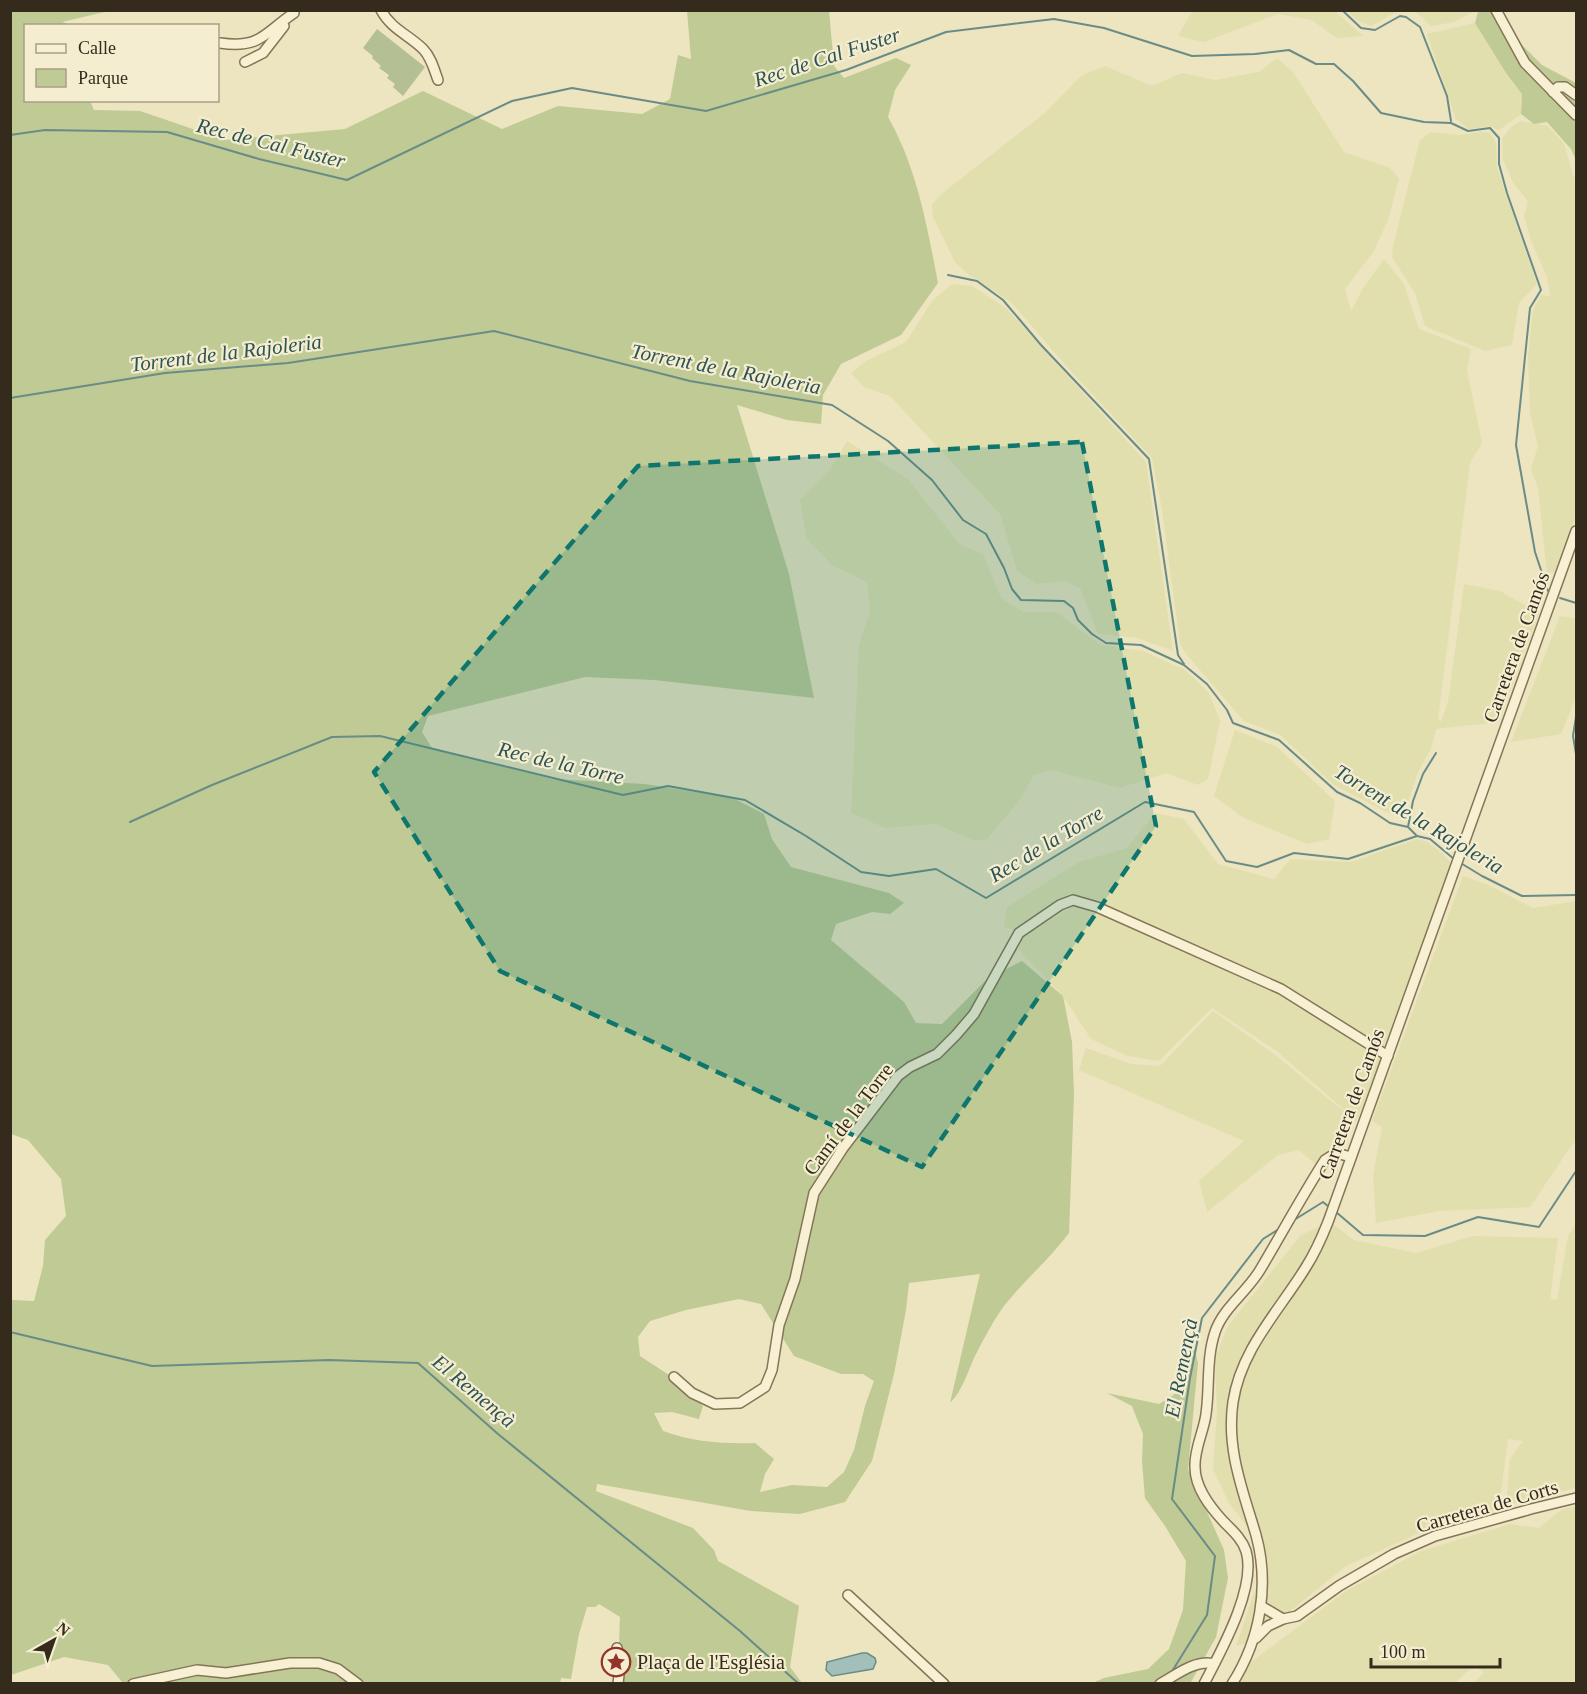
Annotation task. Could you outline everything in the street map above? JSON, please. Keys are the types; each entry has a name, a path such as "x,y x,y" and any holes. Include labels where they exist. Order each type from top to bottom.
{"street":[{"path":"381,10 387,22 424,50 438,80"},
{"path":"1496,10 1525,63 1576,115"},
{"path":"219,43 245,45 267,36 296,12"},
{"path":"245,62 263,53 296,12"},
{"path":"1553,92 1558,87 1565,87 1576,95"},
{"name":"Carretera de Camós","path":"1232,1683 1254,1640 1260,1611 1262,1575 1258,1545 1241,1488 1231,1436 1233,1402 1238,1381 1250,1350 1307,1266 1328,1222 1576,531"},
{"name":"Camí de la Torre","path":"674,1377 692,1393 715,1404 740,1403 765,1387 772,1370 779,1325 795,1280 814,1193 843,1148 898,1077 910,1067 936,1054 974,1014 1019,933 1060,905 1073,900 1097,907 1281,989 1388,1056"},
{"path":"1204,1683 1237,1614 1247,1577 1248,1563 1241,1542 1208,1503 1196,1474 1196,1456 1206,1413 1209,1355 1217,1325 1255,1278 1310,1183 1330,1155 1336,1153 1351,1157"},
{"name":"Carretera de Corts","path":"1254,1640 1272,1623 1297,1616 1339,1586 1394,1554 1435,1536 1576,1498"},
{"path":"848,1595 944,1683"},
{"path":"1260,1611 1283,1619"},
{"path":"1260,1611 1272,1623"},
{"path":"617,1648 620,1665 618,1683"},
{"path":"1160,1683 1206,1661 1214,1664"},
{"path":"133,1683 197,1670 226,1673 290,1663 319,1663 338,1669 358,1683"}],"highlighted area":[{"path":"1082,442 1156,826 922,1167 500,971 374,772 638,466"}],"shaded area":[{"path":"1193,10 1335,11 1363,36 1337,38 1312,20 1278,14 1204,42 1178,36"},
{"path":"1347,11 1398,11 1371,26 1358,21"},
{"path":"1415,11 1475,11 1454,22 1431,26"},
{"path":"1475,23 1522,94 1521,114 1499,130 1490,126 1468,129 1456,119 1427,34"},
{"path":"1277,58 1293,72 1344,152 1390,168 1399,179 1388,220 1374,251 1345,289 1351,311 1363,288 1384,259 1404,284 1419,329 1471,349 1467,370 1482,443 1470,463 1438,720 1441,722 1448,702 1464,584 1500,591 1539,613 1499,722 1436,729 1431,749 1418,772 1407,805 1399,815 1386,812 1334,785 1280,735 1244,721 1188,656 1180,644 1162,510 1152,458 1069,369 1012,303 969,275 955,262 933,217 932,204 944,192 1045,113 1081,76 1105,66 1152,86 1182,73 1215,80 1259,72"},
{"path":"1521,121 1548,126 1564,144 1573,175 1576,178 1576,515 1555,572 1547,573 1538,488 1531,469 1538,446 1530,414 1528,355 1533,310 1541,295 1550,296 1547,277 1531,241 1524,216 1528,202 1513,182 1503,160 1502,139 1511,127"},
{"path":"1431,132 1459,135 1490,133 1496,143 1497,168 1537,284 1519,303 1512,345 1485,351 1425,326 1415,293 1392,257 1420,140"},
{"path":"952,284 972,286 1006,308 1146,462 1173,651 1138,638 1098,634 1080,588 1064,581 1036,584 1017,571 1000,514 890,396 864,387 851,373 866,361 906,342 932,301"},
{"path":"847,441 908,479 959,544 983,554 1001,598 1023,612 1056,612 1101,645 1143,651 1185,670 1209,693 1220,721 1208,779 1198,785 1166,773 1120,788 1052,770 1034,775 1019,801 987,839 975,841 936,824 885,828 851,813 859,645 870,611 867,582 832,565 807,539 800,500 830,470"},
{"path":"1560,616 1576,618 1576,697 1561,734 1511,742"},
{"path":"1235,730 1277,747 1335,801 1329,839 1307,844 1242,817 1214,796"},
{"path":"1155,813 1184,819 1218,864 1274,879 1290,859 1351,862 1417,839 1427,842 1443,854 1452,864 1384,1047 1280,982 1094,900 1070,894 1015,930 1004,927 1007,907 1079,862 1127,848"},
{"path":"1463,876 1486,884 1533,908 1576,901 1576,1143 1573,1143 1530,1207 1439,1211 1376,1223 1373,1176 1382,1127 1372,1121"},
{"path":"1073,906 1095,910 1276,991 1383,1058 1356,1121 1315,1164 1299,1150 1278,1155 1207,1212 1199,1181 1244,1141 1079,1070 1086,1048 1131,1064 1160,1066 1213,1011 1274,1054 1348,1113 1278,1052 1212,1008 1159,1061 1128,1056 1091,1039 1063,996 1018,949 1024,936"},
{"path":"1330,1222 1354,1240 1416,1253 1473,1236 1558,1238 1550,1299 1557,1300 1568,1236 1576,1223 1576,1488 1506,1505 1510,1459 1523,1441 1508,1439 1499,1509 1426,1530 1346,1566 1253,1641 1236,1646 1258,1582 1254,1535 1229,1503 1213,1469 1217,1412 1215,1358 1228,1326 1301,1235"},
{"path":"1576,1506 1576,1683 1473,1683 1484,1673 1475,1664 1455,1683 1229,1684 1243,1668 1346,1591 1421,1551 1510,1524 1539,1528 1561,1510"}],"green space":[{"path":"11,11 109,11 62,22 68,24 24,24 24,102 90,102 94,110 140,111 225,140 345,129 423,91 502,129 558,106 642,114 670,99 678,55 691,59 687,11 829,11 834,66 844,78 896,58 911,65 895,90 888,117 914,177 938,283 901,335 841,364 823,395 821,424 787,420 737,405 789,574 814,698 654,680 585,677 428,716 422,732 432,748 553,779 645,784 733,798 764,814 772,839 791,867 889,893 904,903 890,914 872,912 836,924 831,940 904,1002 916,1023 942,1024 988,978 1022,961 1063,996 1072,1042 1074,1094 1069,1233 1001,1310 977,1352 961,1388 950,1403 980,1274 909,1283 894,1374 872,1461 845,1502 800,1514 751,1511 597,1484 596,1491 693,1528 714,1550 718,1561 799,1606 790,1667 802,1683 621,1683 624,1666 619,1646 620,1617 599,1604 595,1607 587,1607 579,1634 571,1679 561,1678 560,1683 123,1683 108,1665 64,1657 11,1675 11,1300 34,1301 43,1266 45,1240 66,1216 61,1179 28,1140 11,1134","holes":["739,1299 761,1304 794,1356 841,1374 863,1374 874,1381 854,1450 844,1472 827,1487 792,1485 760,1492 765,1474 774,1459 755,1443 708,1442 663,1431 654,1413 672,1412 699,1419 703,1406 672,1377 640,1356 638,1337 650,1321 686,1310"]},
{"path":"1503,11 1518,41 1542,65 1576,83 1576,160 1571,149 1547,122 1534,124 1521,114 1522,94 1475,23 1478,12"},
{"path":"377,29 425,67 403,96 393,87 395,84 387,78 389,75 379,68 381,66 372,58 373,56 363,48"},
{"path":"1191,1333 1198,1363 1188,1469 1224,1550 1228,1578 1216,1637 1191,1682 1090,1684 1104,1678 1148,1669 1169,1649 1183,1610 1186,1561 1145,1498 1142,1461 1143,1434 1132,1406 1107,1393 1159,1404 1178,1392"}],"water":[{"path":"862,1653 875,1658 873,1669 832,1676 826,1670 827,1662"}],"waterway":[{"path":"1342,10 1361,28 1375,30 1400,16 1406,17 1420,27 1447,96 1451,121"},
{"name":"Rec de Cal Fuster","path":"10,135 45,130 167,132 259,159 347,180 512,101 572,88 706,111 846,70 946,32 1054,19 1104,28 1192,56 1255,54 1289,50 1316,64 1334,64 1353,81 1381,113 1424,122 1451,123 1468,131 1490,128 1499,138 1499,164 1507,193 1541,290 1530,308 1516,445 1535,552 1548,591"},
{"path":"948,275 977,281 1003,300 1041,345 1149,459 1178,655 1184,664"},
{"name":"Torrent de la Rajoleria","path":"10,398 165,373 288,363 494,331 690,381 832,405 888,441 932,480 963,520 986,534 1012,589 1021,600 1064,601 1073,608 1078,620 1092,634 1106,643 1141,645 1184,665 1207,684 1227,710 1233,723 1279,740 1337,792 1360,803 1390,823 1408,827 1417,836 1430,839 1454,859"},
{"name":"Rec de Cal Fuster","path":"1560,598 1576,603"},
{"name":"Rec de Cal Fuster","path":"1576,717 1573,736 1576,754"},
{"name":"Rec de la Torre","path":"130,822 212,785 332,737 380,736 623,795 668,786 745,800 861,872 889,876 936,869 986,898 1145,802 1194,812 1226,861 1257,867 1294,853 1348,859 1417,836"},
{"path":"1408,827 1413,801 1423,774 1436,753"},
{"name":"Torrent de la Rajoleria","path":"1459,862 1522,896 1576,895"},
{"name":"El Remençà","path":"1336,1212 1363,1235 1425,1236 1478,1217 1539,1227 1576,1171"},
{"name":"El Remençà","path":"1294,1220 1323,1202 1329,1207"},
{"name":"El Remençà","path":"1171,1673 1207,1615 1215,1556 1172,1499 1190,1378 1202,1318 1263,1239 1279,1229"},
{"name":"El Remençà","path":"10,1332 152,1366 329,1360 418,1363 498,1434 740,1631 799,1684"}],"place":[{"name":"Plaça de l'Església","path":"616,1662"}]}
